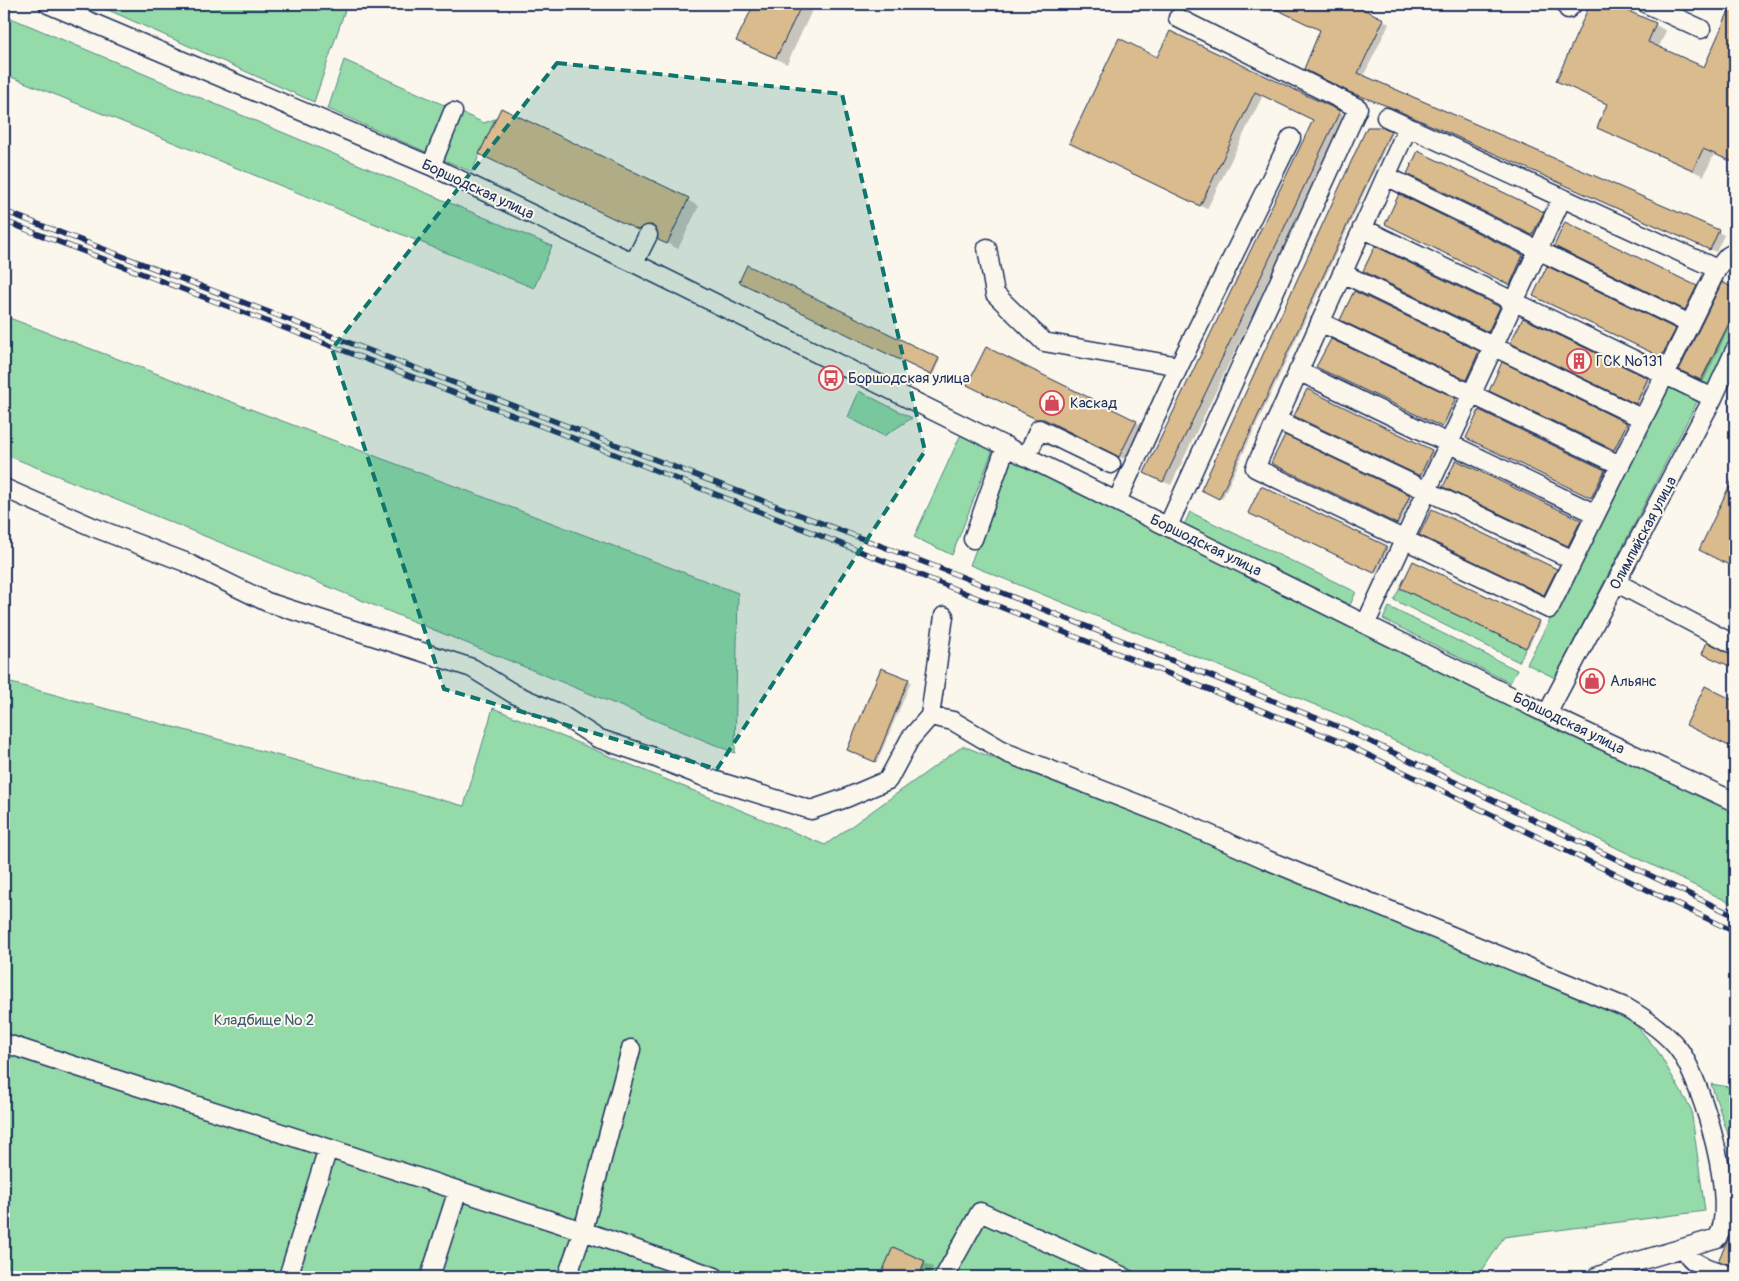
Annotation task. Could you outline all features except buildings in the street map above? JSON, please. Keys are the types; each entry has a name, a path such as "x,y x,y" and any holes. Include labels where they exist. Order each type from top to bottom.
{"street":[{"name":"Боршодская улица","path":"48,4 431,166 634,263 1547,714 1735,802"},
{"path":"1647,4 1701,29"},
{"path":"1168,526 1358,108 1178,18"},
{"path":"431,166 453,112"},
{"path":"1386,117 1717,269"},
{"path":"1408,127 1255,468 1549,608 1717,269 1728,256 1735,252"},
{"path":"1117,501 1179,366 1291,138"},
{"path":"1386,176 1690,324"},
{"path":"1366,623 1562,198"},
{"path":"1362,228 1714,398"},
{"path":"634,263 648,235"},
{"path":"987,248 995,294 1044,342 1179,366"},
{"path":"1342,273 1644,418"},
{"path":"1320,322 1620,465"},
{"name":"Олимпийская улица","path":"1547,714 1714,398 1735,350"},
{"path":"1298,371 1596,514"},
{"path":"1276,420 1573,560"},
{"path":"1027,456 1039,429 1111,464"},
{"path":"973,540 1006,446"},
{"path":"4,488 93,527 185,562 267,602 472,668 514,694 560,714 597,738 652,756 704,777 811,810 846,798 888,780 910,739 930,716 944,616"},
{"path":"1617,583 1735,645"},
{"path":"930,716 953,721 1007,753 1166,816 1264,859 1627,1008 1644,1017 1662,1032 1679,1050 1691,1070 1718,1139 1728,1176 1731,1219 1724,1232 1717,1238 1639,1261 1596,1277"},
{"path":"4,1043 583,1231 712,1277"},
{"path":"567,1277 583,1231 630,1048"},
{"path":"288,1277 328,1148"},
{"path":"430,1277 458,1190"},
{"path":"944,1277 980,1212 1124,1277"},
{"path":"1685,1248 1687,1256 1696,1263 1735,1277"}],"highlighted area":[{"path":"557,63 842,94 925,451 717,769 444,689 332,349"}],"green space":[{"path":"95,4 347,4 314,102"},
{"path":"4,15 552,246 534,288 4,74"},
{"path":"344,60 484,123 495,119 472,172 328,109"},
{"path":"1735,311 1735,333 1708,392 1700,384"},
{"path":"4,316 738,593 735,753 4,454"},
{"path":"1671,384 1699,398 1555,678 1527,664"},
{"path":"859,391 912,418 884,436 848,417"},
{"path":"962,432 994,447 952,555 914,537"},
{"path":"1012,455 1735,810 1735,905 1345,717 970,565"},
{"path":"1190,512 1356,592 1350,605 1184,525"},
{"path":"1400,588 1526,648 1519,662 1394,600"},
{"path":"1389,607 1517,670 1510,683 1383,619"},
{"name":"Кладбище № 2","path":"4,681 464,806 493,708 825,845 963,746 1293,875 1625,1012 1657,1050 1691,1109 1705,1211 1504,1237 1478,1277 4,1277"},
{"path":"1711,1084 1735,1088 1735,1155"}],"railway":[{"path":"4,211 960,576 1344,729 1735,916"},
{"path":"4,221 599,448 1341,742 1735,932"}],"place":[{"name":"ГСК №131","path":"1579,361"},
{"name":"Боршодская улица","path":"831,378"},
{"name":"Каскад","path":"1052,403"},
{"name":"Альянс","path":"1592,681"}]}
